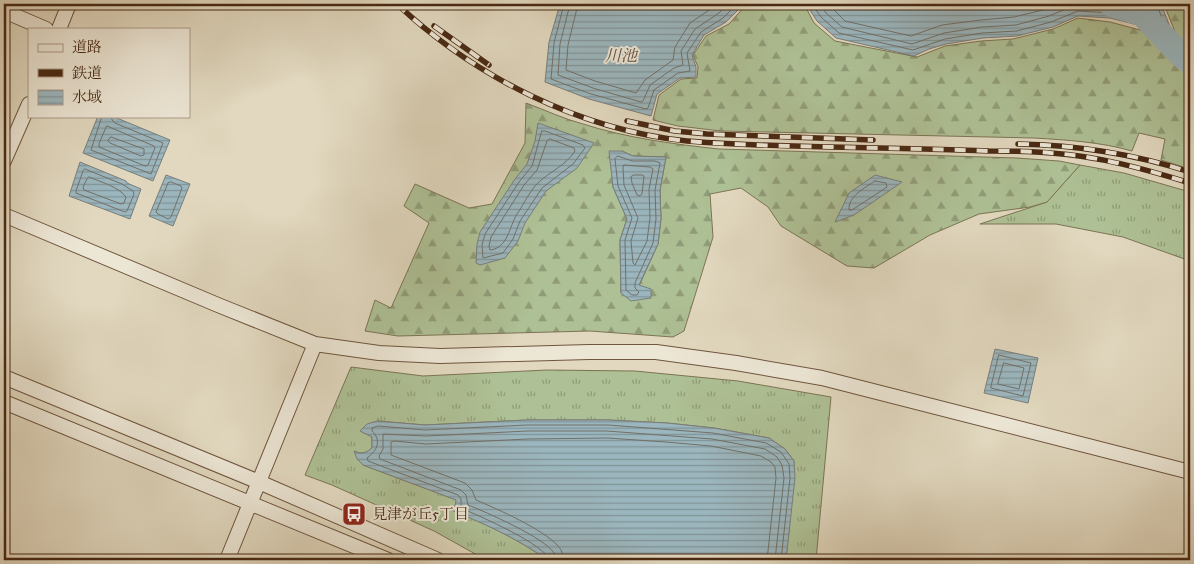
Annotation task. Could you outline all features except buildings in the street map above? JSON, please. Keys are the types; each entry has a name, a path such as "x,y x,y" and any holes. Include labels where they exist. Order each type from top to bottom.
{"street":[{"path":"59,28 69,4"},
{"path":"4,11 44,28"},
{"path":"4,161 28,106"},
{"path":"4,216 315,344 379,353 440,356 656,352 736,363 822,378 1190,472"},
{"path":"226,560 315,344"},
{"path":"4,377 259,482 438,560"},
{"path":"4,402 388,560"}],"green space":[{"path":"747,4 804,4 814,23 835,41 917,57 945,46 1013,39 1053,29 1078,18 1110,22 1144,31 1165,51 1177,37 1164,4 1190,4 1190,169 1161,160 1165,139 1139,133 1132,151 1096,143 1034,138 721,131 678,126 653,120 659,95 681,79 697,78 698,67 693,55 706,36 729,24"},
{"path":"526,103 569,120 616,133 667,143 719,149 1017,158 1059,161 1080,165 1047,202 1030,207 979,214 930,235 874,268 847,266 781,226 768,207 741,188 710,194 713,237 684,331 673,337 590,331 398,336 365,331 375,300 391,308 429,223 404,206 415,184 469,208 492,204 525,143","holes":["622,151 633,156 666,157 660,190 661,219 658,244 639,286 651,298 621,293 620,240 627,219 613,187 612,170"]},
{"path":"1080,165 1124,173 1190,192 1190,261 1123,237 1056,224 980,224 1047,202"},
{"path":"351,367 423,376 547,370 635,371 738,381 831,397 816,560 786,560 794,461 785,449 769,438 714,428 608,420 527,420 425,425 377,421 367,434 372,437 372,448 364,453 355,451 363,465 457,500 455,507 446,507 511,537 547,560 486,560 434,531 332,485 305,475"}],"water":[{"name":"川池","path":"560,4 744,4 726,22 704,35 692,55 696,67 696,77 680,78 657,94 651,116 589,99 545,82 549,42"},
{"path":"806,4 1161,4 1174,37 1164,47 1146,27 1110,18 1078,16 1053,27 1017,36 983,38 946,44 914,56 836,38 817,21"},
{"path":"97,118 117,118 170,140 153,181 83,153"},
{"path":"538,123 594,143 577,168 546,191 525,223 518,241 505,258 480,265 476,263 480,232 527,164 535,141"},
{"path":"609,151 622,151 633,156 666,157 660,190 661,219 658,244 639,285 651,289 651,298 631,301 621,293 620,240 627,219 613,187"},
{"path":"80,162 141,189 130,219 69,196"},
{"path":"166,175 190,184 173,226 149,216"},
{"path":"875,175 902,182 854,215 835,222 849,193"},
{"path":"995,349 1038,358 1028,403 984,393"},
{"path":"527,420 608,420 667,423 714,428 769,438 785,449 794,461 795,478 786,560 547,560 510,537 444,507 455,507 456,500 363,465 357,459 354,451 363,453 372,448 372,437 360,431 367,424 377,421 425,425"}],"waterway":[{"path":"1111,4 1142,14 1190,62"}],"railway":[{"path":"397,4 460,55 495,77 531,96 569,112 647,135 687,141 741,144 1051,153 1121,164 1190,183"},
{"path":"434,26 489,65"},
{"path":"627,121 675,131 707,134 873,140"},
{"path":"1018,144 1062,146 1127,155 1190,172"}],"place":[{"name":"見津が丘5丁目","path":"354,514"}]}
